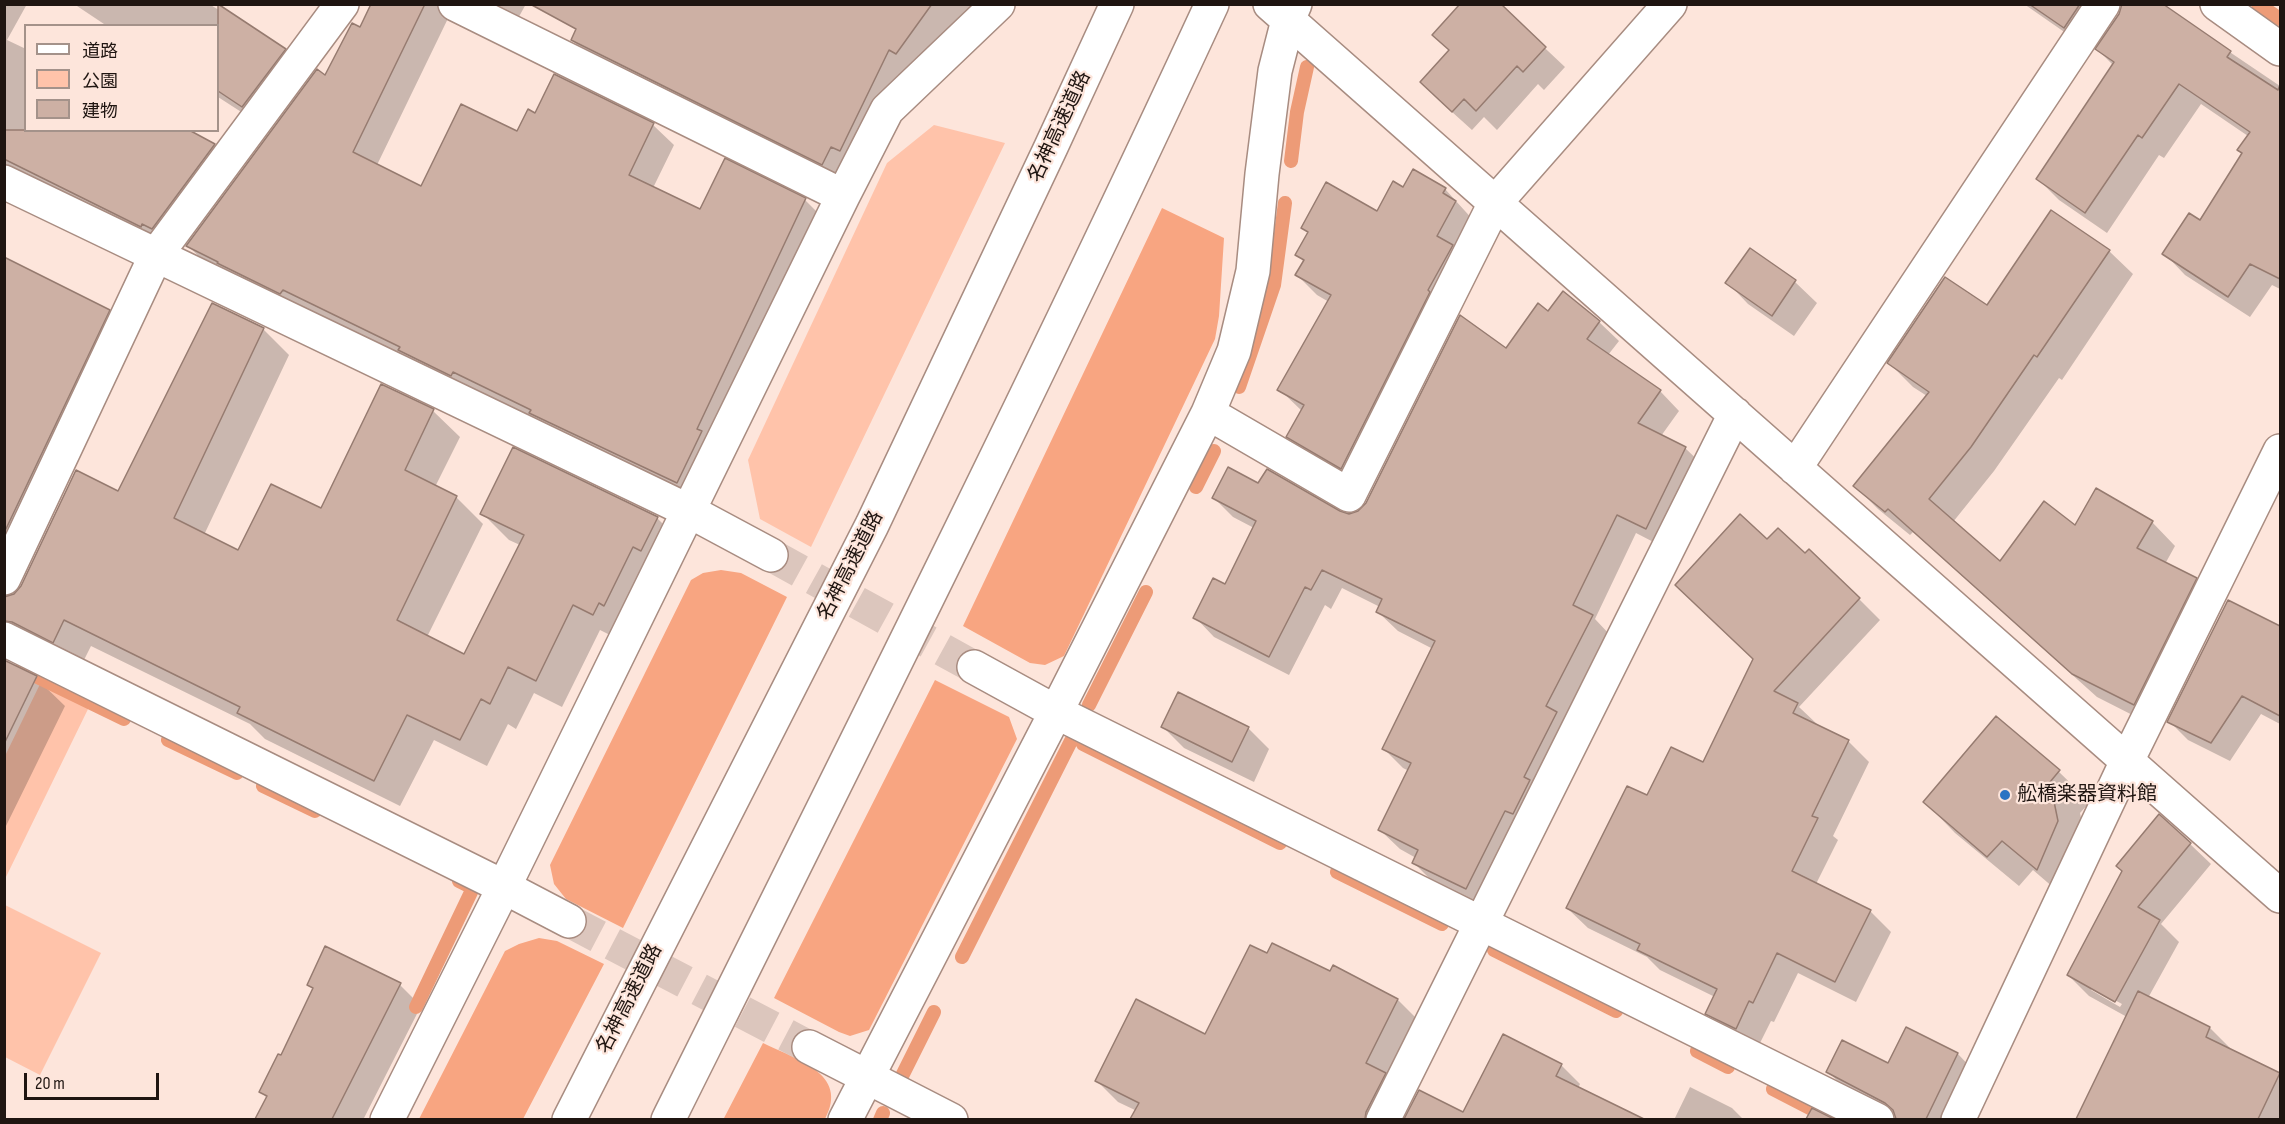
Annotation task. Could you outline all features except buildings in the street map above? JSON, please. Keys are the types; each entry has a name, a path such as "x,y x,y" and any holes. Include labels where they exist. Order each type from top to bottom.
{"main road":[{"path":"4,578 156,255 342,4"},
{"path":"455,4 843,196"},
{"path":"387,1119 504,887 887,110 998,4"},
{"name":"名神高速道路","path":"569,1119 872,525 1117,4"},
{"path":"668,1119 944,566 1130,182 1212,4"},
{"path":"1208,413 1349,495 1495,203 1670,4"},
{"path":"1795,468 2103,4"},
{"path":"2217,4 2280,49"},
{"path":"1285,10 1495,203 2280,896"},
{"path":"845,1119 1208,413 1234,351 1253,271 1262,174 1285,10"},
{"path":"4,182 689,511 771,555"},
{"path":"1383,1119 1735,414"},
{"path":"1958,1119 2127,760 2280,451"},
{"path":"4,639 569,921"},
{"path":"974,667 1056,712 1877,1119"},
{"path":"809,1047 951,1119"}],"green space":[{"path":"934,125 1005,143 811,547 760,519 748,460 887,163"},
{"path":"42,680 90,705 5,879 5,756"},
{"path":"5,905 101,953 40,1075 5,1057"}],"shaded area":[{"path":"1162,208 1224,238 1219,316 1215,339 1064,656 1045,665 1030,663 963,626"},
{"path":"721,570 741,573 787,597 623,928 566,899 554,884 550,865 691,580 703,573"},
{"path":"935,680 1009,717 1017,739 869,1030 850,1036 774,998"},
{"path":"539,938 557,941 604,964 523,1119 419,1119 505,951"},
{"path":"763,1043 803,1062 825,1079 830,1090 831,1103 825,1119 723,1120"}],"waterway":[{"path":"2258,4 2280,19"},
{"path":"1291,161 1297,112 1307,67"},
{"path":"1239,387 1274,285 1285,203"},
{"path":"1196,487 1214,451"},
{"path":"1089,705 1146,592"},
{"path":"21,669 124,719"},
{"path":"168,740 237,773"},
{"path":"962,957 1071,741"},
{"path":"1083,744 1280,843"},
{"path":"263,786 315,811"},
{"path":"1337,872 1442,924"},
{"path":"416,1007 473,888 459,881"},
{"path":"1494,950 1616,1011"},
{"path":"902,1076 934,1012"},
{"path":"1697,1051 1728,1067"},
{"path":"1773,1089 1833,1120"},
{"path":"880,1120 883,1113"}],"tunnel":[{"path":"771,555 974,667"},
{"path":"569,921 809,1047"}],"place":[{"name":"舩橋楽器資料館","path":"2005,795"}]}
